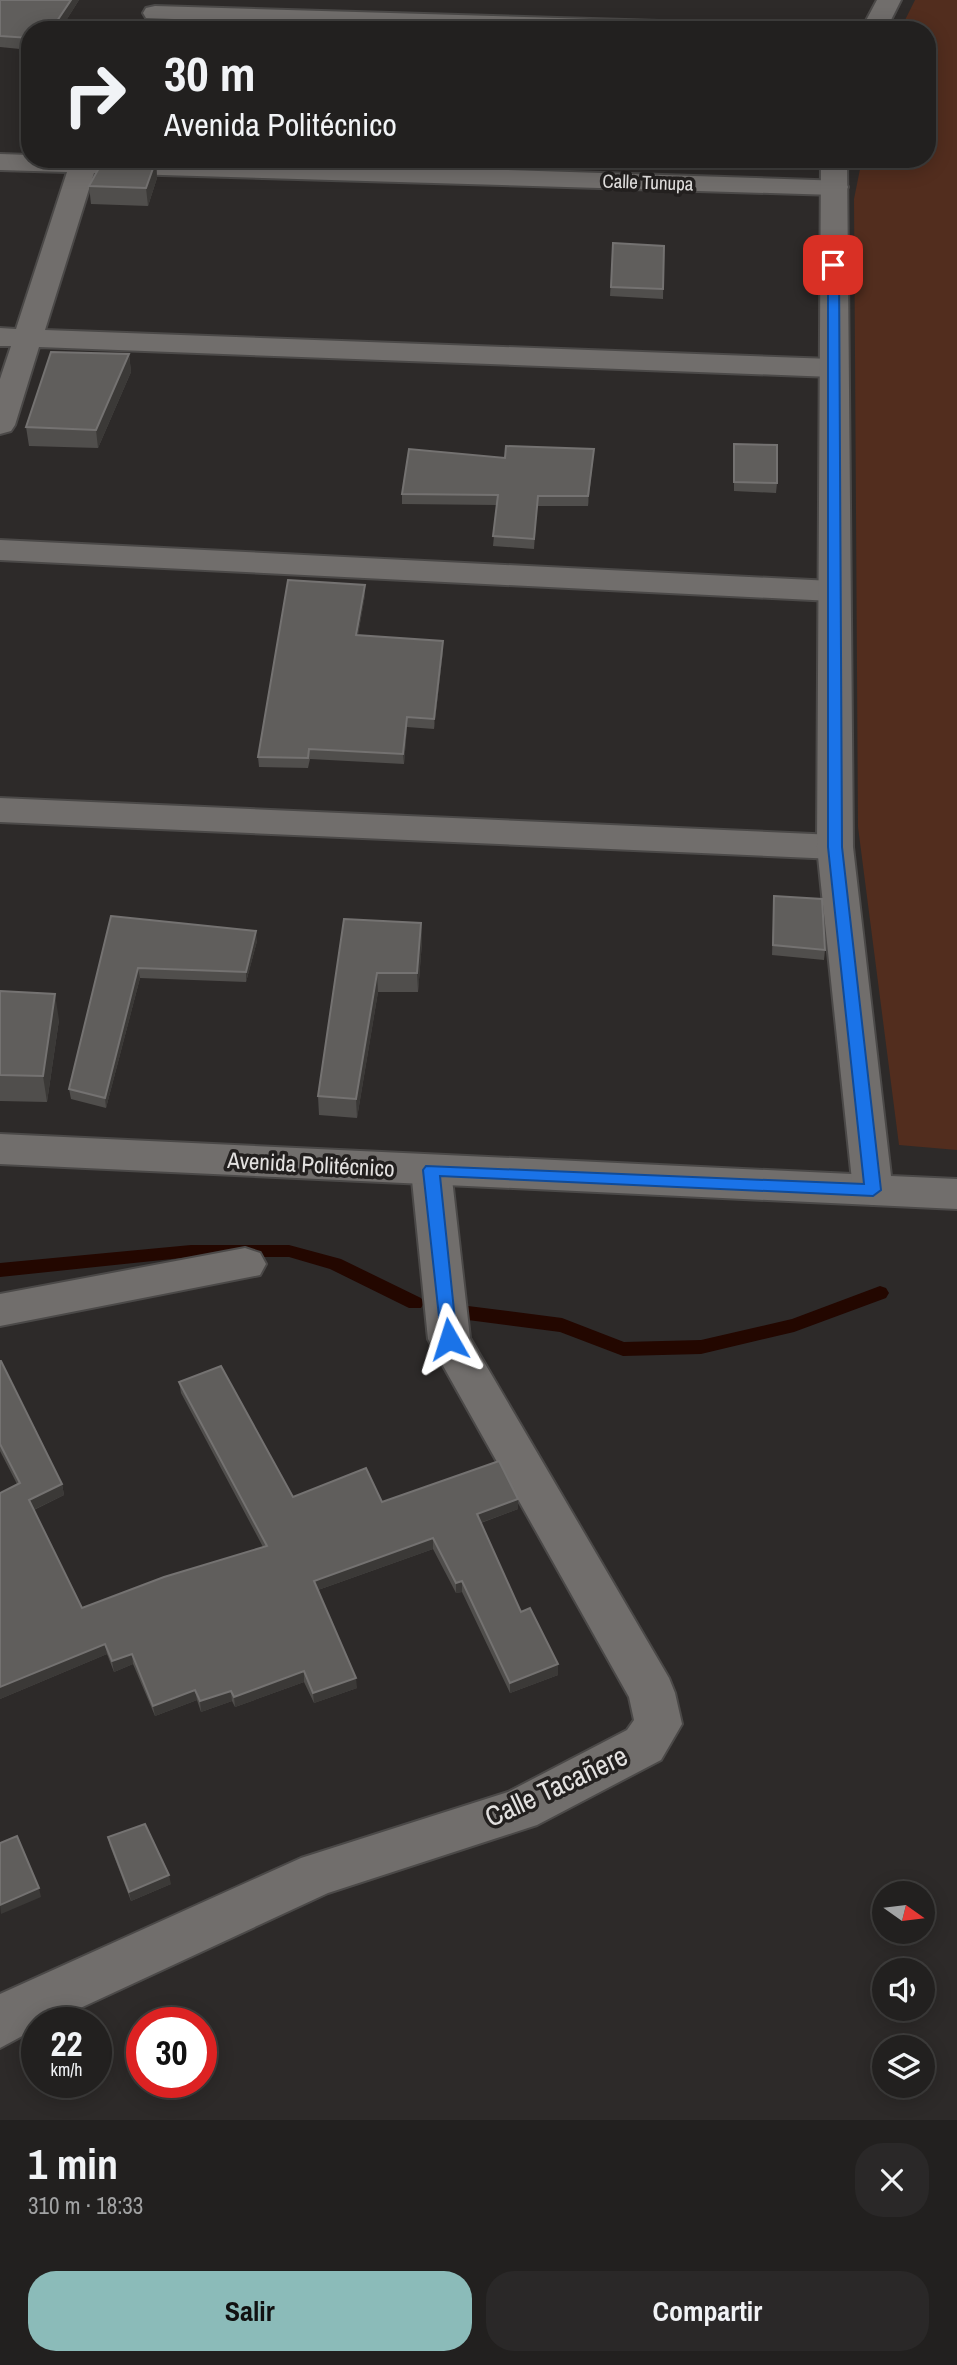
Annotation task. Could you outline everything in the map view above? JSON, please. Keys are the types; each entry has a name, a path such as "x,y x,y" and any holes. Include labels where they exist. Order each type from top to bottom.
{"street":[{"path":"878,21 889,0"},
{"path":"155,14 405,21"},
{"name":"Calle Tunupa","path":"0,162 21,162"},
{"path":"0,425 13,338 82,168"},
{"name":"Calle Tunupa","path":"493,168 834,173"},
{"path":"834,173 832,592 835,847 873,1190"},
{"path":"13,338 832,368"},
{"path":"0,550 832,592"},
{"path":"0,810 835,847"},
{"name":"Avenida Politécnico","path":"0,1149 957,1194"},
{"name":"Calle Tacañere","path":"0,2023 22,2009 318,1874 520,1810 644,1745 658,1724 652,1693 449,1339 431,1170"},
{"path":"0,1310 245,1264"}],"shaded area":[{"path":"915,0 957,0 957,1150 899,1145 858,827 854,199 860,168 936,168 936,21 904,21"}],"building":[{"path":"0,0 71,0 57,21 21,21 21,37 0,36"},
{"path":"99,168 153,168 146,188 89,186"},
{"path":"613,243 664,246 663,289 611,287"},
{"path":"51,352 129,354 96,430 26,427"},
{"path":"734,444 777,445 777,483 734,482"},
{"path":"506,446 594,449 588,496 538,496 534,539 493,536 498,495 402,494 409,449 505,458"},
{"path":"288,580 365,585 356,635 443,641 434,719 407,717 403,754 309,749 308,758 258,757"},
{"path":"774,896 822,899 825,950 773,945"},
{"path":"111,916 256,931 246,972 138,968 105,1098 69,1089"},
{"path":"344,919 421,923 417,973 377,973 356,1099 318,1096"},
{"path":"0,991 55,994 43,1076 0,1075"},
{"path":"0,1361 62,1484 29,1500 82,1608 164,1577 267,1546 179,1382 221,1366 293,1497 366,1468 382,1502 499,1461 518,1499 477,1514 521,1612 530,1608 558,1664 510,1683 462,1581 456,1583 433,1538 314,1581 356,1678 313,1693 304,1671 234,1697 231,1691 200,1701 195,1690 153,1706 132,1654 112,1661 105,1644 0,1687 0,1493 20,1483 0,1444"},
{"path":"145,1824 169,1875 129,1892 108,1837"},
{"path":"17,1836 39,1888 0,1905 0,1843"}],"waterway":[{"path":"0,1270 191,1251 289,1251 335,1264 415,1303"},
{"path":"468,1313 562,1325 623,1349 701,1347 794,1325 880,1293"}],"route":[{"path":"449,1339 431,1170 873,1190 835,847 832,592 833,265"}]}
